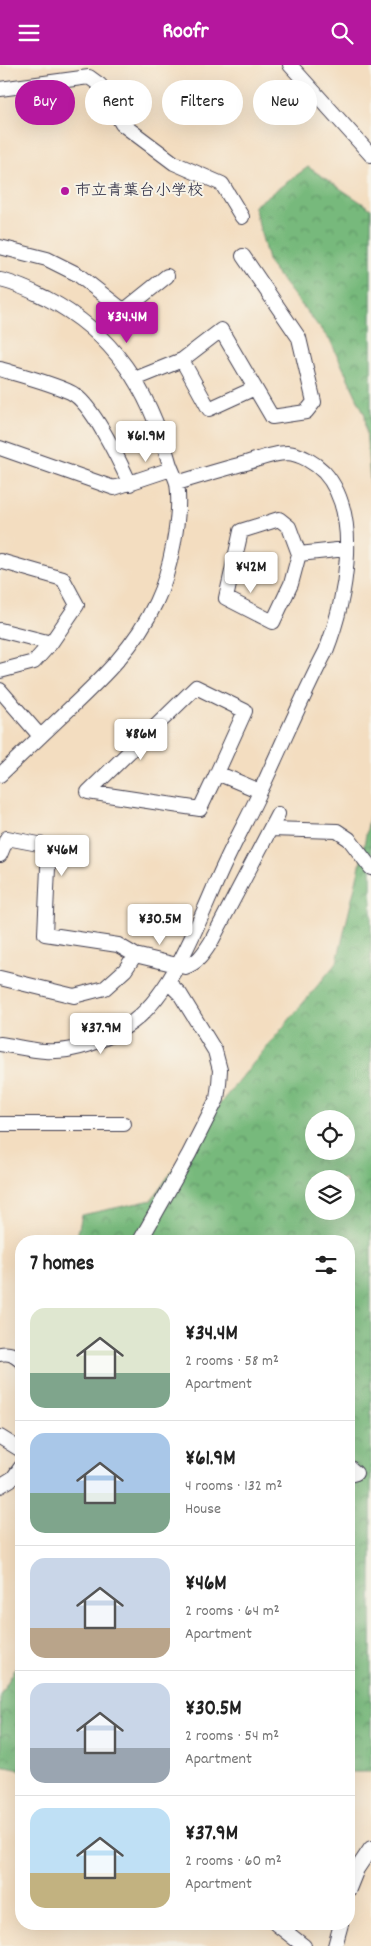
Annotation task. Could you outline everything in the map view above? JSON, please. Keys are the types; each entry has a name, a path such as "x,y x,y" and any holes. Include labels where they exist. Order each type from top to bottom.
{"street":[{"path":"290,65 371,155"},
{"path":"0,89 89,77 100,85 122,124 174,163 222,184 242,217"},
{"path":"0,247 47,259 77,274 119,307 126,309 167,276"},
{"path":"135,379 182,360 221,330 272,417 306,412 314,401 299,338 243,256"},
{"path":"0,280 29,290 58,305 89,326 104,339 135,379 164,443 177,483 175,533 167,573 157,601 143,627 126,653 0,775"},
{"path":"182,360 209,409 255,388"},
{"path":"0,369 71,392 82,400 115,451 130,484"},
{"path":"0,448 114,488 171,469"},
{"path":"0,1044 46,1051 81,1047 115,1033 139,1017 154,1001 177,966 205,910 225,863 326,651 336,625 346,570 344,513 334,486 317,465 302,457 287,453 270,456 177,483"},
{"path":"279,519 289,527 299,554 291,584 273,622 226,598 241,531 279,519"},
{"path":"299,554 346,549"},
{"path":"0,561 63,579 77,605 51,643 34,662 0,671"},
{"path":"0,630 51,643"},
{"path":"196,687 244,711 217,773 200,809 88,792 196,687"},
{"path":"0,690 40,736"},
{"path":"217,773 260,791"},
{"path":"0,855 7,838 49,846 45,934 118,945 135,955 177,966 192,965 211,942 278,814"},
{"path":"270,829 337,831 349,839 371,868"},
{"path":"0,978 74,996 105,988 125,970 135,955"},
{"path":"143,1235 190,1154 217,1099 219,1084 220,1070 215,1051 180,994 168,982"},
{"path":"0,1124 124,1123"},
{"path":"0,1355 7,1353 15,1356"},
{"path":"0,1437 15,1446"},
{"path":"0,1486 15,1475"},
{"path":"355,1874 371,1848"},
{"path":"284,1930 304,1946"},
{"path":"335,1946 339,1930"}],"green space":[{"path":"308,167 371,209 371,496 365,415 331,342 269,264 254,206"},
{"path":"371,808 371,1772 355,1772 355,1235 77,1235 82,1215 152,1200 208,1118 337,962 361,861"},
{"path":"15,1669 15,1769 1,1766 0,1695"}],"place":[{"name":"市立青葉台小学校","path":"65,191"}]}
